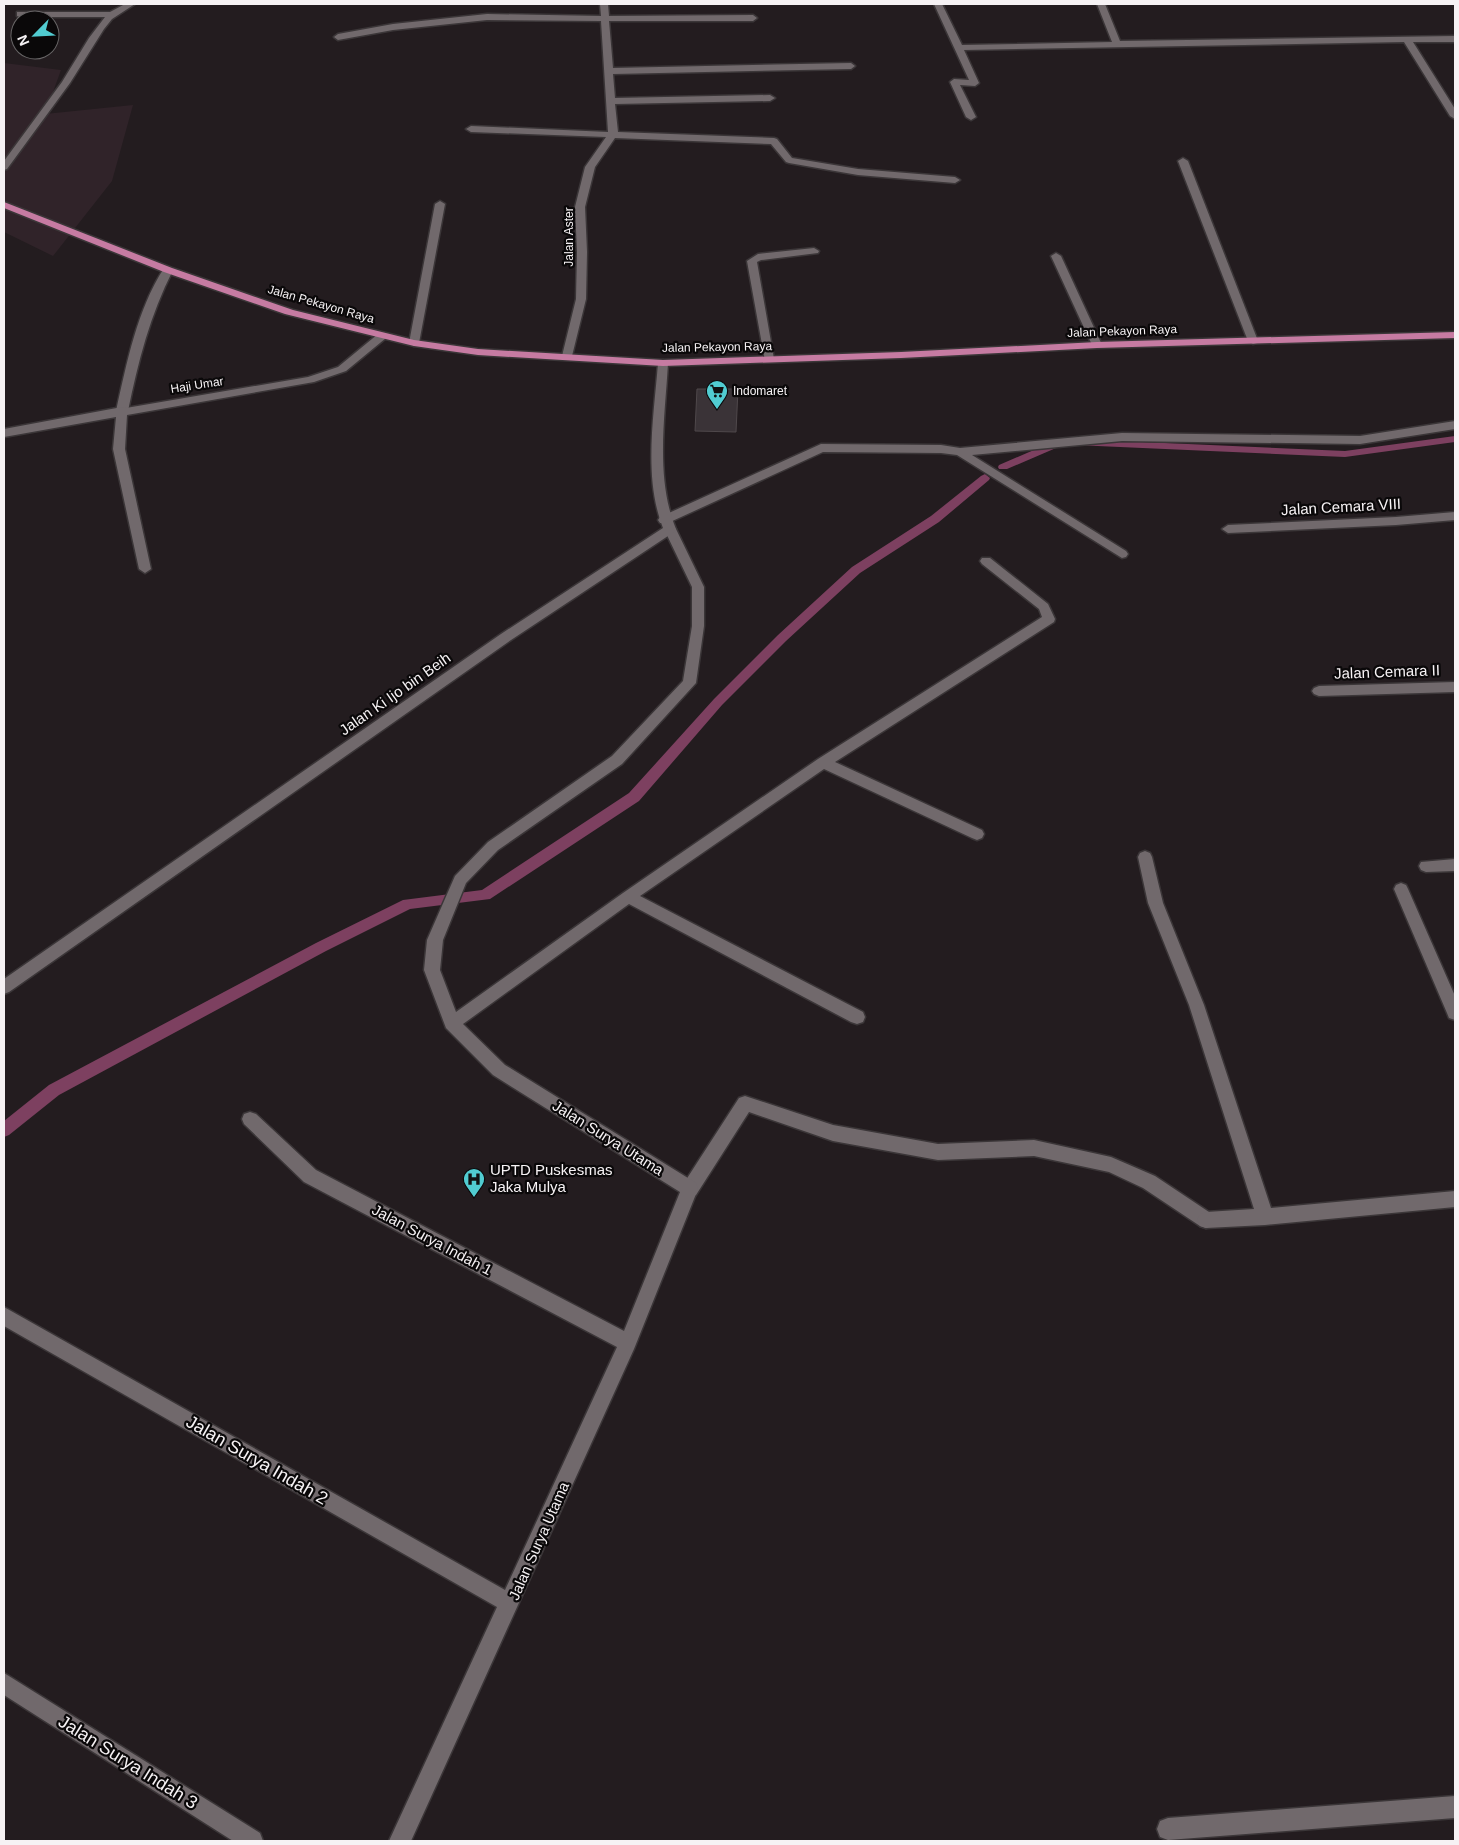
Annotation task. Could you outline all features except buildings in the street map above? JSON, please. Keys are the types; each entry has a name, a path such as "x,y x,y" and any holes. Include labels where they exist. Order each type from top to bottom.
{"main road":[{"name":"Jalan Pekayon Raya","path":"4,205 168,270 289,312 414,343 478,352 663,362 901,355 1098,345 1455,335"}],"street":[{"path":"4,167 67,82 101,26 111,15 122,7 131,4"},
{"path":"604,4 613,134"},
{"path":"938,4 975,83 954,82 971,117"},
{"path":"1101,4 1117,44"},
{"path":"60,14 111,15"},
{"path":"338,36 393,27 487,17 753,18"},
{"path":"959,48 1455,39"},
{"path":"1408,40 1455,116"},
{"path":"610,71 851,66"},
{"path":"612,101 770,98"},
{"path":"472,129 774,141 789,160 858,172 955,180"},
{"name":"Jalan Aster","path":"567,356 581,299 582,252 580,207 590,167 613,134"},
{"path":"1183,161 1252,341"},
{"path":"414,343 440,204"},
{"path":"769,359 752,261 758,257 814,251"},
{"path":"1056,256 1098,345"},
{"path":"145,569 119,449 122,411 132,362 156,290 168,270"},
{"name":"Haji Umar","path":"4,433 122,411 310,380 342,369 382,336"},
{"path":"663,362 658,477 667,524"},
{"path":"960,452 1122,438 1360,440 1455,425"},
{"name":"Jalan Ki Ijo bin Beih","path":"4,987 667,524 821,448 941,448 960,452"},
{"path":"960,452 1122,554"},
{"name":"Jalan Cemara VIII","path":"1228,529 1396,521 1455,516"},
{"name":"Jalan Surya Utama","path":"400,1841 628,1343 690,1188 499,1070 452,1023 432,970 435,940 460,880 494,846 617,760 689,683 698,626 698,587 667,524"},
{"path":"452,1023 628,897 823,763 1049,619 1044,607 986,561"},
{"name":"Jalan Cemara II","path":"1319,691 1455,687"},
{"path":"823,763 978,834"},
{"path":"1145,857 1147,879 1153,901 1185,974 1265,1217"},
{"path":"1426,866 1455,865"},
{"path":"1401,889 1455,1013"},
{"path":"628,897 857,1017"},
{"path":"690,1188 745,1103 833,1133 938,1152 1034,1148 1111,1165 1149,1182 1206,1220 1265,1217 1455,1199"},
{"name":"Jalan Surya Indah 1","path":"250,1119 310,1176 628,1343"},
{"name":"Jalan Surya Indah 2","path":"4,1316 510,1604"},
{"name":"Jalan Surya Indah 3","path":"4,1683 252,1841"},
{"path":"1168,1829 1455,1807"}],"shaded area":[{"path":"4,63 61,70 45,114 133,105 112,181 53,256 4,232"}],"waterway":[{"path":"1003,467 1054,445 1075,442 1345,454 1455,439"},
{"path":"4,1130 54,1090 321,947 408,904 485,895 634,797 718,702 782,638 856,570 935,519 985,478"}],"place":[{"name":"Indomaret","path":"717,410"},
{"name":"UPTD Puskesmas Jaka Mulya","path":"474,1198"}]}
